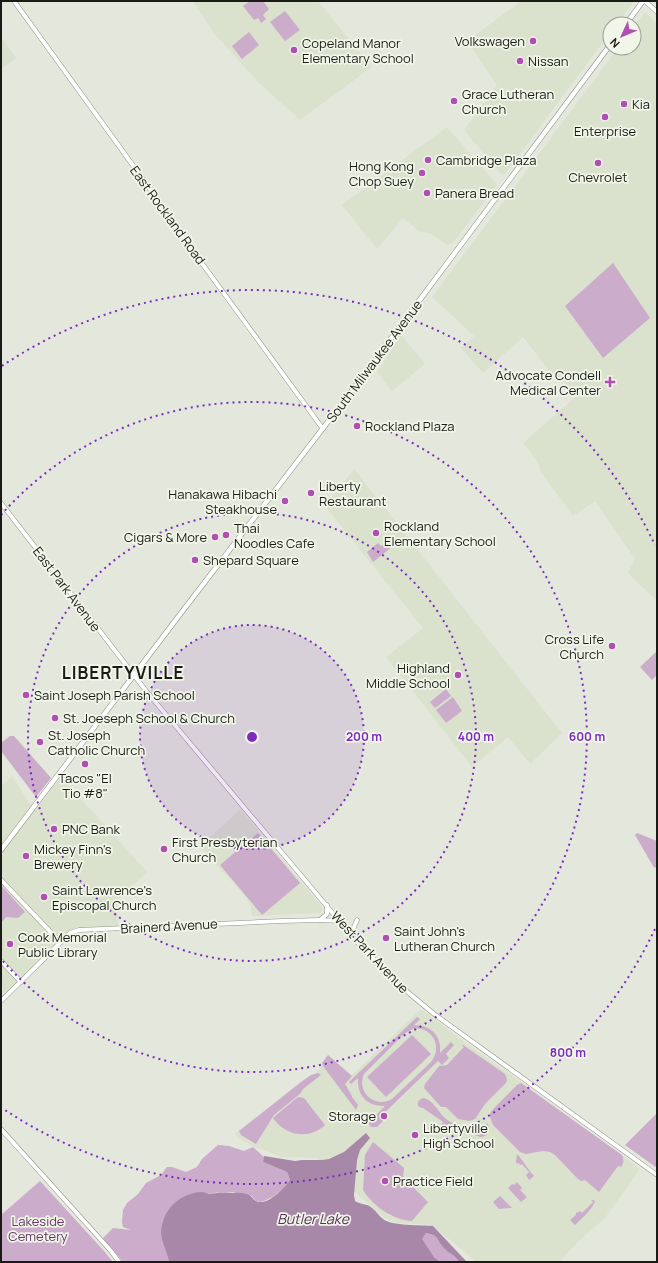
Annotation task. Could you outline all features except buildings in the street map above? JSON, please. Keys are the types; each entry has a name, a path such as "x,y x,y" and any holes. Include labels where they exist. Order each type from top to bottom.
{"main road":[{"path":"632,16 644,1"},
{"name":"South Milwaukee Avenue","path":"1,850 323,429 602,56"}],"street":[{"name":"East Rockland Road","path":"14,1 323,429"},
{"path":"644,1 657,12"},
{"name":"East Park Avenue","path":"1,503 134,675"},
{"name":"West Park Avenue","path":"134,675 326,904 398,984 432,1013 657,1175"},
{"path":"1,880 60,942"},
{"path":"320,920 327,914 326,904"},
{"name":"Brainerd Avenue","path":"1,1001 60,942 70,933 79,930 320,920 341,921"},
{"path":"352,934 357,920"},
{"path":"1,961 21,982"},
{"path":"1,1129 111,1251 119,1262"}],"shaded area":[{"name":"Copeland Manor Elementary School","path":"193,1 318,1 372,67 300,120 259,83 214,33"},
{"path":"519,1 634,1 623,16 602,16 602,44 505,174 501,174 464,130 497,85 467,41 516,5"},
{"name":"Advocate Condell Medical Center","path":"645,12 657,23 657,601 628,573 635,559 595,501 573,516 541,472 537,461 523,443 580,393 571,388 547,368 523,337 483,373 461,348 474,336 432,297 612,56 642,56 642,16"},
{"path":"1,37 16,58 1,69"},
{"name":"Cambridge Plaza","path":"447,127 497,185 452,244 447,245 431,234 419,231 403,218 377,249 342,205"},
{"path":"401,335 425,364 392,391 377,372"},
{"name":"Highland Middle School","path":"354,469 562,733 530,764 508,737 472,767 386,657 423,628 325,506"},
{"path":"12,776 29,803 36,810 61,777 147,872 117,900 118,927 75,928 69,931 1,998 1,786"},
{"path":"240,809 323,908 321,913 252,916 250,905 245,896 200,847"},
{"name":"Libertyville High School","path":"421,1009 464,1042 640,1169 605,1218 580,1240 559,1262 476,1262 431,1225 398,1223 383,1217 317,1158 282,1157 255,1147 237,1137 235,1133 316,1073 324,1062 352,1075"}],"green space":[{"path":"250,1 263,1 269,9 263,15 266,19 261,23 258,18 254,20 243,6"},
{"path":"285,11 300,30 285,41 270,22"},
{"path":"249,32 259,45 242,59 232,46"},
{"path":"613,263 650,318 603,358 565,306"},
{"path":"394,537 397,543 373,562 367,552 378,543 381,546"},
{"path":"657,651 657,675 652,680 640,667"},
{"path":"446,689 451,696 435,708 430,702"},
{"path":"453,697 462,711 446,723 436,710"},
{"path":"10,736 14,736 51,778 36,797 1,751 1,743"},
{"path":"258,833 300,883 262,915 220,865"},
{"path":"637,833 657,841 657,866 655,868 635,835"},
{"path":"1,885 25,912 18,918 6,917 1,923"},
{"path":"417,1017 420,1019 414,1025 426,1027 434,1033 439,1041 440,1053 451,1042 454,1045 446,1054 449,1058 442,1065 438,1061 380,1117 383,1121 377,1127 371,1127 368,1123 385,1106 373,1104 364,1099 359,1090 358,1078 351,1084 349,1082","holes":["412,1029 419,1029 430,1033 436,1043 435,1056 431,1062 392,1099 386,1102 379,1102 369,1097 363,1087 362,1081 364,1074 404,1034"]},
{"path":"412,1035 431,1054 386,1097 367,1077"},
{"path":"463,1045 505,1074 507,1079 506,1083 485,1104 475,1119 469,1121 458,1119 446,1107 441,1107 424,1088 425,1084 439,1066 447,1065 464,1047 462,1046"},
{"path":"328,1055 352,1076 345,1084 358,1105 356,1110 323,1066 322,1063"},
{"path":"318,1073 321,1075 274,1115 256,1144 241,1135 239,1131 301,1082 311,1075"},
{"path":"521,1083 622,1155 622,1166 618,1166 599,1192 585,1180 581,1181 578,1179 555,1155 550,1152 543,1151 526,1154 520,1152 493,1125 490,1113 517,1085"},
{"path":"298,1097 304,1098 325,1125 319,1130 312,1133 298,1134 284,1129 273,1118"},
{"path":"424,1098 433,1103 447,1120 458,1124 457,1128 441,1125 443,1122 423,1108 419,1107 418,1101"},
{"path":"657,1113 657,1168 625,1145"},
{"path":"486,1124 488,1124 489,1129 487,1135 480,1137 473,1134 483,1128"},
{"name":"Practice Field","path":"373,1142 404,1168 403,1177 428,1202 412,1221 398,1218 384,1211 367,1196 363,1190 365,1155"},
{"path":"218,1145 229,1146 244,1151 253,1147 264,1157 263,1162 287,1172 290,1180 277,1194 260,1202 256,1201 252,1196 247,1194 233,1192 218,1192 211,1194 203,1192 185,1196 178,1200 163,1221 161,1235 168,1253 169,1262 123,1262 103,1238 113,1228 131,1230 123,1227 122,1222 123,1210 127,1203 138,1194 146,1183 161,1175 167,1167 172,1167 186,1172 197,1167 202,1159"},
{"path":"517,1154 534,1176 529,1180 526,1175 529,1172 522,1164 517,1164 516,1162"},
{"name":"Lakeside Cemetery","path":"40,1181 113,1262 1,1262 1,1215"},
{"path":"517,1182 522,1188 520,1190 527,1197 521,1202 508,1188"},
{"path":"500,1196 512,1208 499,1209 493,1202"},
{"path":"591,1200 595,1201 592,1208 575,1225 570,1220 576,1215 576,1212 577,1213 580,1211 582,1213 593,1202"},
{"path":"426,1233 435,1236 445,1249 456,1257 459,1262 440,1262 434,1257 421,1239"}],"water":[{"name":"Butler Lake","path":"366,1133 370,1138 360,1150 357,1160 354,1195 355,1201 370,1206 382,1218 393,1223 433,1226 467,1262 459,1262 456,1257 444,1248 435,1236 426,1233 422,1239 434,1257 440,1262 169,1262 161,1236 162,1225 168,1210 179,1199 194,1193 202,1192 211,1194 242,1193 249,1195 257,1202 264,1202 281,1191 290,1180 287,1172 263,1162 264,1156 295,1161 329,1159 344,1152"}],"place":[{"name":"Volkswagen","path":"533,41"},
{"name":"Copeland Manor Elementary School","path":"294,50"},
{"name":"Nissan","path":"520,61"},
{"name":"Grace Lutheran Church","path":"454,101"},
{"name":"Kia","path":"624,104"},
{"name":"Enterprise","path":"605,117"},
{"name":"Cambridge Plaza","path":"428,160"},
{"name":"Chevrolet","path":"598,163"},
{"name":"Hong Kong Chop Suey","path":"422,173"},
{"name":"Panera Bread","path":"427,193"},
{"name":"Advocate Condell Medical Center","path":"610,382"},
{"name":"Rockland Plaza","path":"357,426"},
{"name":"Liberty Restaurant","path":"311,493"},
{"name":"Hanakawa Hibachi Steakhouse","path":"285,501"},
{"name":"Rockland Elementary School","path":"376,533"},
{"name":"Thai Noodles Cafe","path":"226,535"},
{"name":"Cigars & More","path":"215,537"},
{"name":"Shepard Square","path":"195,560"},
{"name":"Cross Life Church","path":"612,646"},
{"name":"Highland Middle School","path":"458,675"},
{"name":"Saint Joseph Parish School","path":"26,695"},
{"name":"St. Joeseph School & Church","path":"55,718"},
{"name":"St. Joseph Catholic Church","path":"40,742"},
{"name":"Tacos \"El Tio #8\"","path":"85,764"},
{"name":"PNC Bank","path":"54,829"},
{"name":"First Presbyterian Church","path":"164,849"},
{"name":"Mickey Finn's Brewery","path":"26,856"},
{"name":"Saint Lawrence's Episcopal Church","path":"44,897"},
{"name":"Saint John's Lutheran Church","path":"386,938"},
{"name":"Cook Memorial Public Library","path":"10,944"},
{"name":"Storage","path":"384,1116"},
{"name":"Libertyville High School","path":"415,1135"},
{"name":"Practice Field","path":"385,1181"}],"district":[{"name":"LIBERTYVILLE","path":"123,672"}]}
